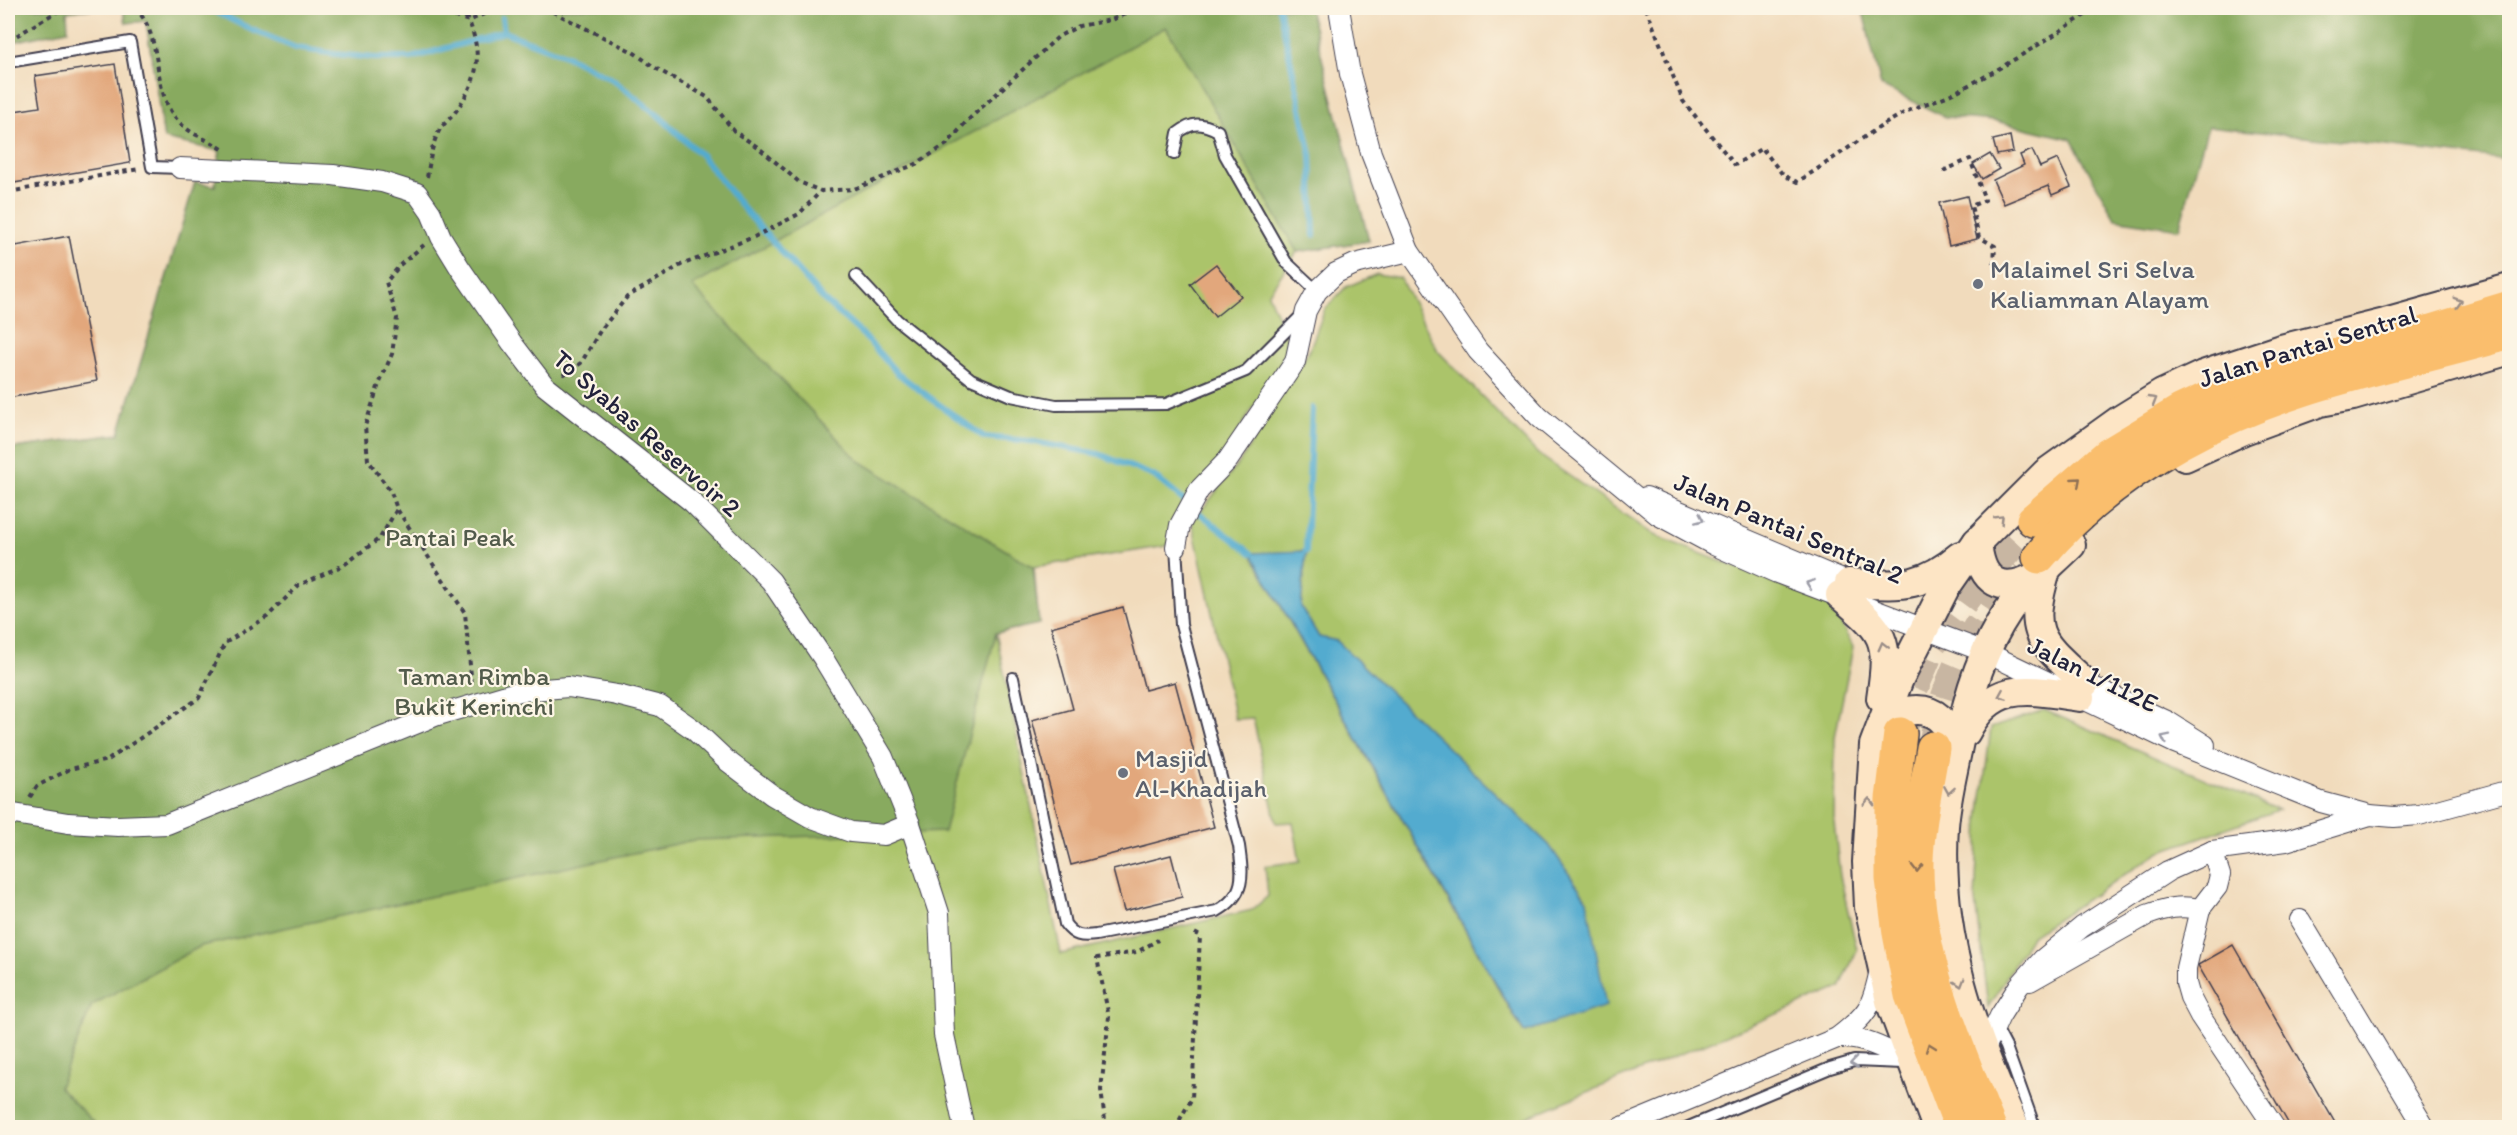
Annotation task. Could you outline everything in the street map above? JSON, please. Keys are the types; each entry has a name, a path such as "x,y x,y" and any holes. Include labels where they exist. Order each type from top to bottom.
{"highway":[{"path":"2033,520 2109,454 2180,411 2232,387 2318,359 2398,341 2510,307"},
{"path":"2042,564 2062,529 2100,496 2148,462 2209,426 2302,390 2510,333"},
{"path":"1887,739 1892,799 1892,879 1899,933 1911,995 1961,1128"},
{"path":"1945,749 1922,810 1917,884 1924,933 1939,989 1990,1128"},
{"path":"1988,1065 2008,1128"},
{"path":"1916,1073 1946,1128"}],"main road":[{"name":"Jalan Pantai Sentral","path":"1936,1128 1890,1001 1869,907 1867,862 1899,679 1945,588 1977,542 2046,473 2120,420 2162,394 2203,375 2271,352 2510,288"},
{"path":"1844,589 1919,581 1941,572 1977,542 1982,569 1993,580 2006,585 2021,585 2128,490 2174,462 2244,430 2320,402 2353,396 2510,350"},
{"path":"1945,749 1965,707 1987,647 2009,609 2042,564"},
{"path":"2042,564 2036,613 2039,636 2083,690"},
{"path":"1844,589 1873,623 1882,639 1886,663 1887,739"},
{"path":"1945,749 1987,703 2004,693 2025,689 2083,690"},
{"path":"1887,739 1895,717 1910,710 1935,714 1945,723 1945,886 1949,935 1958,978 1988,1065 2015,1128"}],"street":[{"name":"Jalan Pantai Sentral 2","path":"1339,8 1350,74 1371,153 1409,251 1478,351 1539,417 1626,490 1677,508 1797,562 1844,589 1926,622"},
{"path":"180,168 333,175 382,182 417,193"},
{"name":"To Syabas Reservoir 2","path":"417,193 431,213 441,237 512,344 545,386 692,502 771,581 823,658 883,758 910,824 939,913 944,1035 964,1128"},
{"path":"1176,547 1180,525 1199,490 1228,460 1295,362 1306,311 1317,291 1336,273 1355,264 1409,251"},
{"name":"Jalan 1/112E","path":"1926,622 2083,690 2167,721 2239,768 2321,802 2370,815 2394,817 2419,815 2510,790"},
{"path":"15,813 68,823 118,826 167,824 435,716 520,691 568,687 617,695 660,706 693,729 726,760 772,795 810,817 850,832 884,835 910,824"},
{"path":"1988,1065 1995,1026 2019,986 2043,959 2082,927 2168,871 2212,851 2286,841 2370,815"},
{"path":"2212,851 2220,875 2217,887 2200,909 2186,968 2186,983 2190,997 2275,1128"},
{"path":"2019,986 2147,915 2167,907 2184,906 2200,909"},
{"path":"2300,920 2425,1128"},
{"path":"1620,1128 1837,1038 1865,1014 1873,1002 1882,964"},
{"path":"1837,1038 1855,1037 1871,1042 1916,1073"}],"lane":[{"path":"8,62 130,42 152,167 180,168"},
{"path":"1174,154 1178,133 1189,124 1204,124 1218,131 1225,156 1286,262 1317,291"},
{"path":"856,276 897,320 970,379 1011,396 1056,405 1166,404 1246,371 1306,311"},
{"path":"1013,678 1065,924 1073,934 1083,936 1107,932 1217,910 1231,903 1240,888 1242,869 1239,846 1181,625 1176,547"},
{"path":"1995,1026 2006,1047 2035,1128"},
{"path":"1686,1128 1830,1068 1854,1061 1916,1073"}],"path":[{"path":"8,38 16,36 63,8"},
{"path":"135,8 149,24 167,106 179,122 194,135 224,148 228,155 228,170"},
{"path":"434,8 438,12 469,21 497,8"},
{"path":"417,193 427,176 430,152 439,130 455,113 472,82 479,54 463,8"},
{"path":"545,8 623,47 707,97 735,132 759,148 799,182 821,190 854,189 916,164 947,144 967,121 1059,36 1079,26 1111,20 1139,8"},
{"path":"1646,8 1683,101 1735,165 1762,148 1783,175 1797,182 1864,136 1907,112 1959,89 2096,8"},
{"path":"1942,171 1970,159 1985,200 1971,206 1979,237 1995,246 1994,262"},
{"path":"8,192 152,167"},
{"path":"545,386 581,363 600,331 627,297 681,265 754,237 798,214 821,190"},
{"path":"441,237 423,246 408,258 386,282 397,318 393,354 378,387 365,426 368,459 391,492 397,509 465,613 468,659 476,705"},
{"path":"15,813 37,786 70,769 108,760 199,698 225,643 267,617 299,585 344,566 380,538 397,509"},
{"path":"1175,1128 1192,1098 1200,936 1190,930"},
{"path":"1106,1128 1101,1090 1109,1017 1097,958 1137,951 1168,937"}],"green space":[{"path":"8,8 99,8 67,12 68,30 8,43"},
{"name":"Taman Rimba Bukit Kerinchi","path":"123,8 1309,8 1369,241 1297,252 1268,294 1291,347 1167,546 1034,567 1039,624 996,633 1061,954 1252,910 1268,896 1265,866 1300,861 1293,822 1276,823 1253,718 1235,719 1192,522 1239,463 1309,351 1325,309 1346,287 1377,274 1400,278 1438,351 1538,454 1654,535 1831,605 1853,647 1835,737 1834,822 1840,876 1857,950 1840,988 1503,1127 8,1127 8,449 119,434 195,182 215,186 220,151 164,139 146,21 126,23","holes":["1306,551 1301,607 1319,637 1337,641 1549,845 1587,900 1523,1032 1251,554"]},
{"name":"Pantai Peak","path":"123,8 1309,8 1369,241 1297,252 1166,27 692,286 858,460 1033,567 1039,624 996,633 944,832 694,840 201,946 92,1005 59,1087 98,1127 8,1127 8,449 119,434 195,182 215,186 220,151 164,139 146,21 126,23"},
{"path":"1862,8 2509,8 2509,160 2208,126 2179,229 2115,219 2071,139 1995,121 1945,117 1881,86"},
{"path":"2044,710 2278,810 2159,852 2031,936 1988,1008 1975,900 1979,819 1991,728"}],"water":[{"path":"1306,551 1301,607 1319,637 1337,641 1549,845 1587,900 1606,1006 1524,1032 1251,553"}],"building":[{"path":"115,64 130,163 8,184 8,112 40,107 35,76"},
{"path":"2010,136 2013,152 1997,155 1993,140"},
{"path":"2032,150 2040,167 2058,159 2071,187 2052,195 2048,186 2004,204 1993,180 2024,165 2020,155"},
{"path":"1990,154 1999,169 1982,179 1973,164"},
{"path":"1967,196 1977,239 1949,246 1939,203"},
{"path":"11,223 16,246 69,236 97,381 8,398 8,224"},
{"path":"1216,264 1241,296 1215,317 1190,284"},
{"name":"Masjid Al-Khadijah","path":"1123,607 1145,690 1175,682 1214,827 1071,865 1032,720 1073,709 1051,627"},
{"path":"1171,855 1182,897 1124,911 1113,870"},
{"path":"2233,945 2338,1128 2291,1128 2198,965"}],"waterway":[{"path":"209,8 250,29 296,48 335,54 375,58 411,58 504,32 565,55 612,79 659,116 702,156 742,207 824,300 863,335 897,373 984,437 1029,441 1099,454 1154,476 1183,500"},
{"path":"1279,8 1311,155 1314,235"},
{"path":"502,18 504,32"},
{"path":"1306,551 1312,408"},
{"path":"1198,512 1251,553"}],"tunnel":[{"path":"1900,734 1912,688 1931,643 1971,588 2033,520"},
{"path":"1934,746 1943,710 1963,657 1981,624 2007,591 2024,574"}],"place":[{"name":"Malaimel Sri Selva Kaliamman Alayam","path":"1978,284"},
{"name":"Masjid Al-Khadijah","path":"1123,773"}]}
